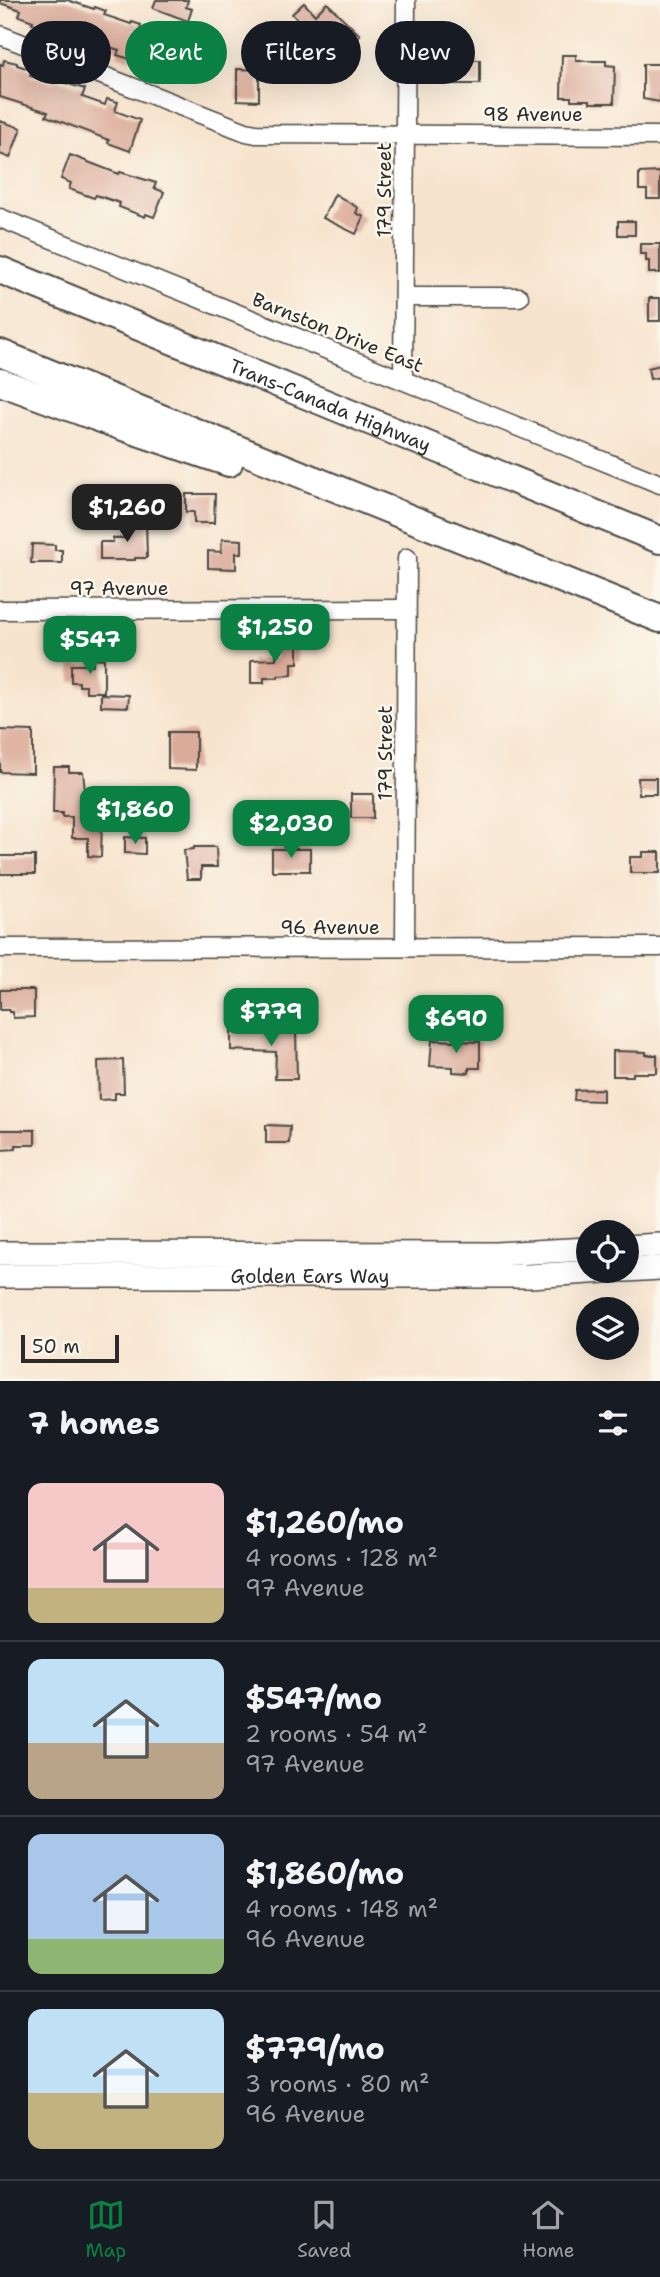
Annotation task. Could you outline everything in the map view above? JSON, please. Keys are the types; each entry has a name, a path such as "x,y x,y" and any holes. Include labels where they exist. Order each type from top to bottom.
{"highway":[{"name":"Trans-Canada Highway","path":"0,270 660,540"},
{"path":"0,353 660,619"},
{"path":"0,382 120,426 510,559"}],"main road":[{"path":"639,1246 660,1245"},
{"name":"Golden Ears Way","path":"0,1253 496,1254 576,1250"},
{"path":"639,1269 660,1268"},
{"name":"Golden Ears Way","path":"0,1276 530,1276 576,1273"}],"street":[{"name":"179 Street","path":"402,380 406,0"},
{"name":"98 Avenue","path":"0,35 246,132 269,135 660,136"},
{"name":"Barnston Drive East","path":"0,218 660,484"},
{"path":"404,297 519,297"},
{"name":"179 Street","path":"405,947 407,558"},
{"name":"97 Avenue","path":"0,610 406,609"},
{"name":"96 Avenue","path":"0,948 660,947"}],"building":[{"path":"0,0 67,0 106,11 104,15 125,22 125,57 117,55 119,50 111,47 111,21 33,21 19,16 21,10 0,3"},
{"path":"156,0 188,0 186,7 192,9 188,21 153,8"},
{"path":"304,3 315,15 327,3 346,21 300,21 292,14"},
{"path":"562,55 576,55 576,61 606,61 606,65 615,66 614,103 590,103 590,100 561,97"},
{"path":"4,60 21,66 21,84 69,84 85,89 82,97 105,105 107,99 118,102 115,111 140,120 130,151 46,116 48,112 0,97 0,64 3,65"},
{"path":"475,60 480,60 480,84 475,84"},
{"path":"643,64 660,64 660,102 643,99"},
{"path":"237,69 241,69 241,84 259,84 259,101 237,100"},
{"path":"0,121 21,128 10,158 0,154"},
{"path":"70,155 119,174 120,172 156,183 154,188 164,192 154,217 146,214 145,217 119,207 120,203 69,189 71,183 61,179"},
{"path":"660,172 660,199 647,199 647,190 639,190 639,173"},
{"path":"335,194 358,208 356,213 364,217 356,234 323,218"},
{"path":"618,221 635,221 635,235 618,235"},
{"path":"640,244 660,244 660,273 649,273 649,261 646,261 646,254 640,254"},
{"path":"649,298 660,298 660,321 649,321"},
{"path":"660,365 660,377 650,379 648,368"},
{"path":"186,494 215,494 214,523 194,523 194,512 186,512"},
{"path":"128,520 146,520 147,558 100,560 100,542 113,542 113,538 128,538"},
{"path":"222,539 242,540 242,553 236,553 236,569 208,568 208,551 221,552"},
{"path":"32,544 55,545 55,550 62,550 62,563 31,563"},
{"path":"276,644 298,644 298,663 292,663 292,675 264,678 264,683 251,683 251,660 276,659"},
{"path":"93,658 104,659 104,692 86,692 86,686 71,682 71,665 93,665"},
{"path":"101,694 129,695 128,707 101,706"},
{"path":"0,730 33,731 33,773 0,772"},
{"path":"168,732 196,732 196,770 168,769"},
{"path":"54,767 69,767 69,772 83,772 83,818 102,818 101,857 88,856 88,838 72,838 72,817 53,813"},
{"path":"638,778 656,778 656,794 639,794"},
{"path":"351,794 373,794 373,818 351,818"},
{"path":"125,837 145,838 145,854 125,853"},
{"path":"216,847 217,867 201,867 201,879 187,879 184,850"},
{"path":"272,849 310,849 310,871 272,871"},
{"path":"643,852 660,852 660,873 630,873 630,857 643,857"},
{"path":"0,856 35,856 35,874 0,874"},
{"path":"0,990 34,990 34,1017 13,1018 13,1012 0,1010"},
{"path":"231,1030 296,1030 297,1079 275,1079 276,1052 231,1050"},
{"path":"432,1040 480,1042 480,1068 469,1068 469,1073 453,1072 453,1067 430,1066"},
{"path":"613,1051 657,1055 657,1073 613,1076"},
{"path":"123,1060 124,1093 115,1093 115,1099 99,1100 98,1061"},
{"path":"603,1089 603,1101 574,1100 575,1090"},
{"path":"266,1125 290,1126 289,1143 266,1143"},
{"path":"0,1130 35,1130 35,1145 16,1145 16,1149 1,1150"}]}
